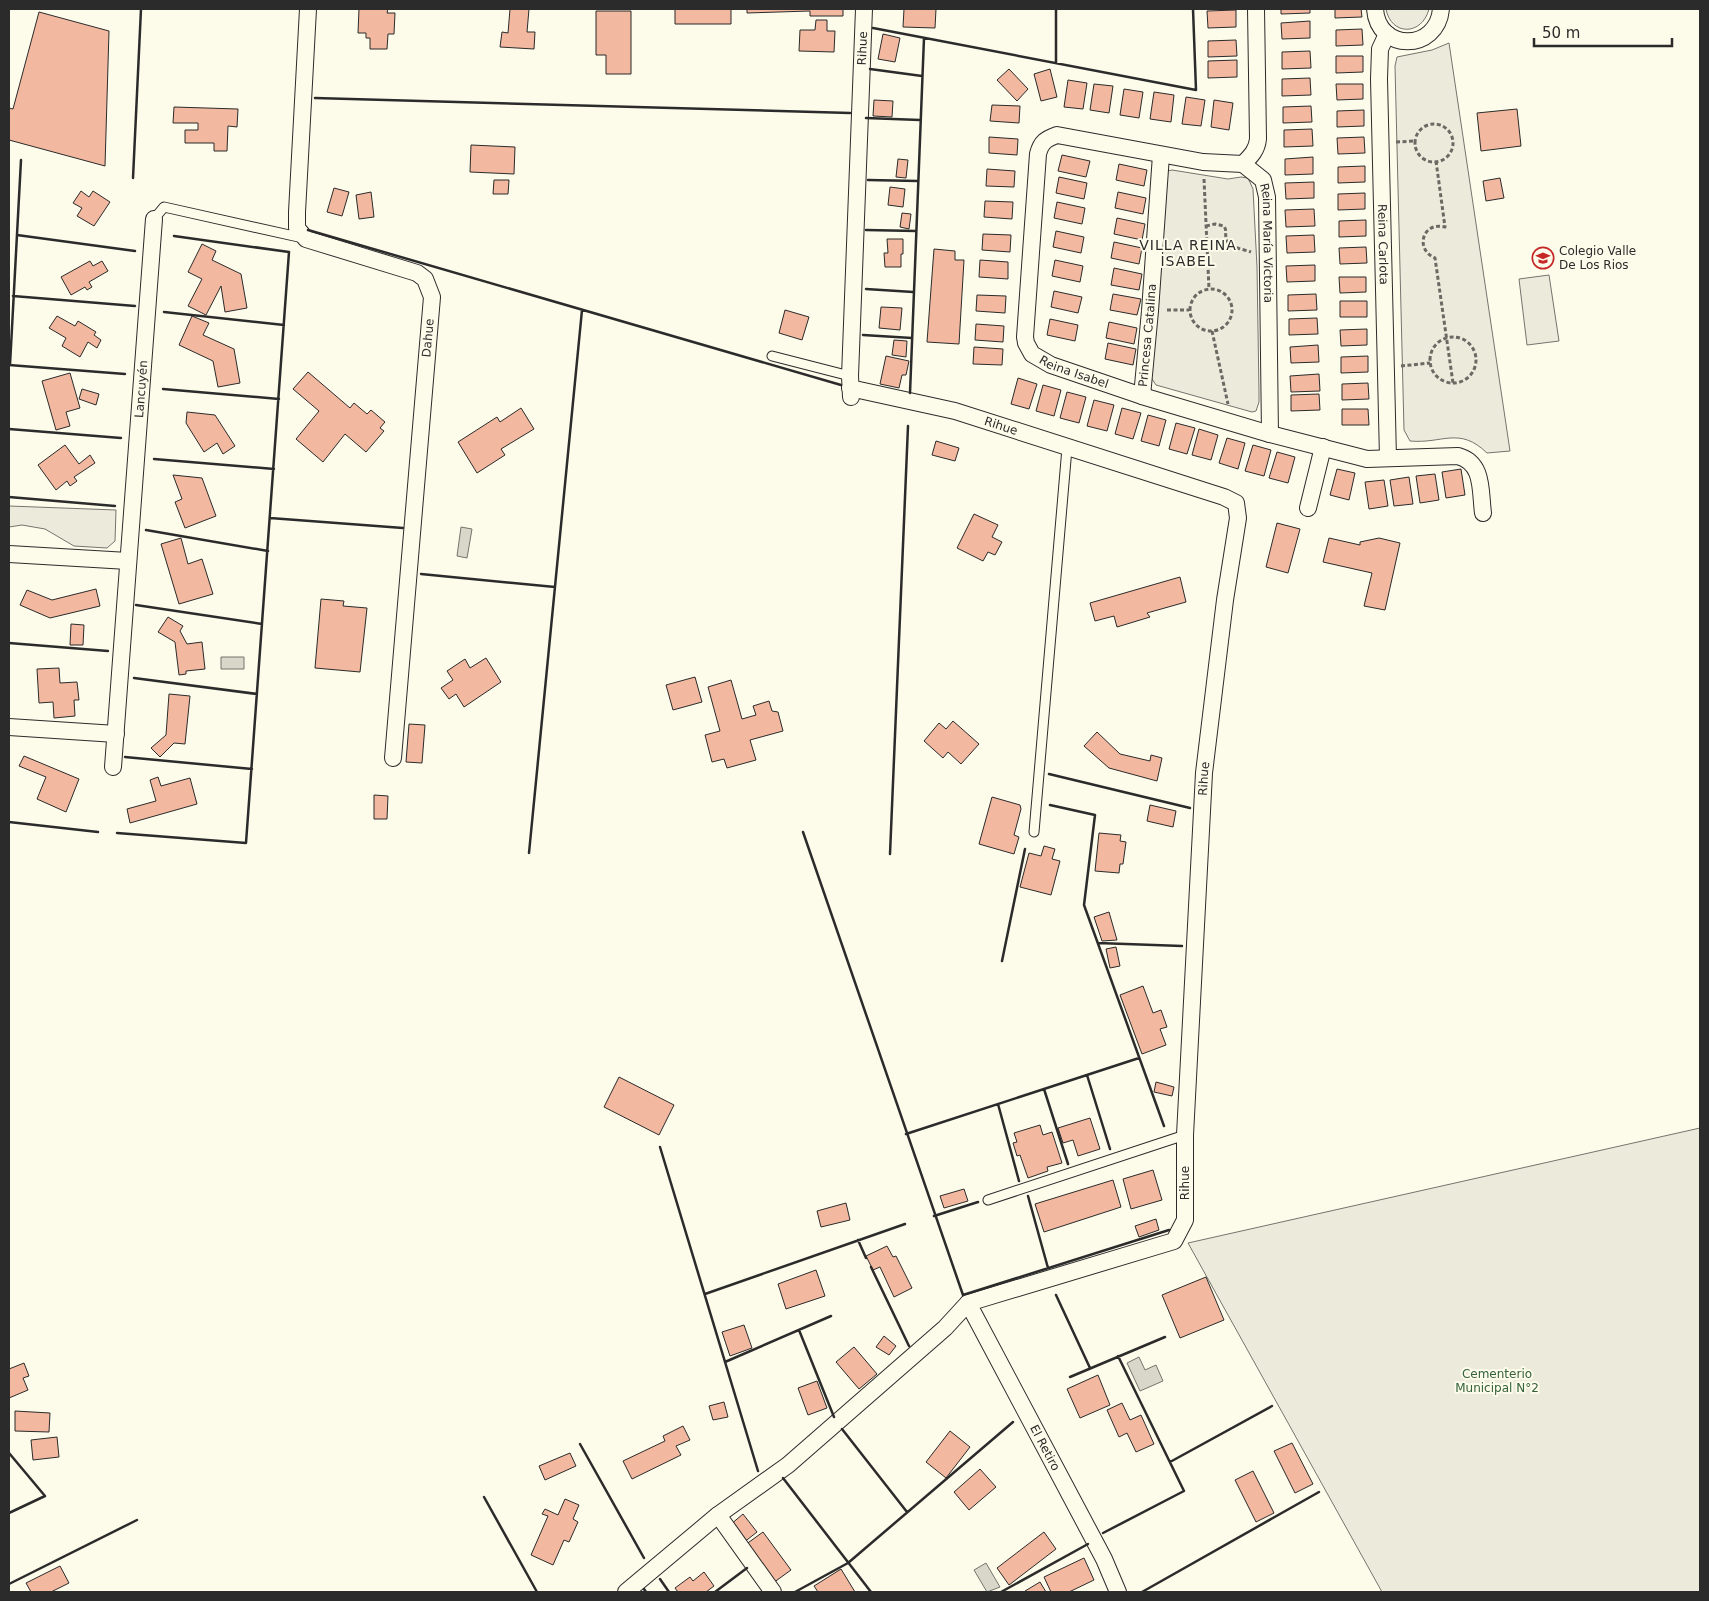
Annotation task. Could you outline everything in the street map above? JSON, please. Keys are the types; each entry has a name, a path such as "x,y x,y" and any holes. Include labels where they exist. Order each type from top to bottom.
{"street":[{"path":"306,239 297,228 296,212 308,9"},
{"name":"Rihue","path":"864,9 850,387 955,411 1224,497 1236,503 1238,518 1225,600 1204,773 1185,1135 1185,1220 1174,1241 968,1304"},
{"path":"1243,164 1258,146 1256,9"},
{"path":"1375,9 1375,16 1386,34 1406,42 1416,41 1433,30 1439,21 1441,9"},
{"name":"Reina Carlota","path":"1386,34 1380,50 1378,71 1388,458"},
{"name":"Reina Isabel","path":"1243,164 1203,162 1057,135 1047,139 1038,154 1025,337 1032,354 1051,365 1142,396 1270,434 1367,459 1458,456 1465,458 1472,462 1477,470 1483,513"},
{"name":"Princesa Catalina","path":"1142,396 1161,155"},
{"name":"Reina María Victoria","path":"1243,164 1263,180 1267,197 1270,434"},
{"name":"Lancuyén","path":"113,767 154,219"},
{"name":"Dahue","path":"306,239 417,273 426,279 432,297 393,758"},
{"path":"1308,508 1323,447"},
{"path":"9,554 128,561"},
{"path":"9,726 116,734"},
{"path":"626,1592 718,1515 788,1465 938,1334 968,1304"},
{"name":"El Retiro","path":"968,1304 1104,1559 1118,1592"},
{"path":"718,1515 772,1592"}],"lane":[{"path":"154,219 164,207 306,239"},
{"path":"772,356 850,387"},
{"path":"1034,832 1067,448"},
{"path":"988,1200 1185,1135"}],"path":[{"path":"1430,124 1442,125 1451,133 1453,139 1453,145 1447,157 1436,162 1423,158 1416,148 1417,136 1424,126 1430,124"},
{"path":"1203,162 1208,288"},
{"path":"1436,162 1445,227 1440,225 1430,228 1422,242 1426,252 1435,258 1453,383"},
{"path":"1206,226 1215,224 1224,226 1227,242 1231,246 1267,256"},
{"path":"1208,288 1219,290 1225,294 1231,305 1230,320 1226,325 1212,331 1205,331 1199,328 1190,316 1189,310 1194,297 1199,292 1208,288"},
{"path":"1150,311 1189,310"},
{"path":"1212,331 1232,423"},
{"path":"1447,338 1460,339 1466,342 1475,354 1475,362 1470,376 1453,383 1442,381 1436,376 1430,363 1430,355 1438,342 1447,338"},
{"path":"1386,368 1430,363"}],"green space":[{"path":"1386,9 1429,9 1420,24 1414,28 1407,29 1400,28 1394,24 1389,18"},
{"path":"1449,43 1510,451 1487,453 1468,440 1459,438 1410,441 1404,430 1395,66 1397,57 1432,50"},
{"path":"1172,170 1228,179 1248,178 1253,189 1257,267 1259,393 1256,411 1252,412 1156,385 1150,376 1167,171"},
{"path":"1549,275 1559,341 1527,345 1519,279"},
{"path":"9,506 116,510 115,541 107,548 74,546 45,529 22,525 9,527"},
{"name":"Cementerio Municipal N°2","path":"1700,1128 1700,1592 1382,1592 1188,1243"}],"shaded area":[{"path":"461,527 472,529 467,558 457,556"},
{"path":"221,657 244,657 244,669 221,669"},
{"path":"1139,1357 1145,1370 1156,1365 1163,1381 1140,1391 1127,1363"},
{"path":"986,1563 1000,1587 987,1592 974,1570"}],"building":[{"path":"359,9 388,9 387,13 395,13 394,34 388,34 387,49 370,49 370,38 366,38 366,33 358,33"},
{"path":"510,9 529,9 527,32 535,32 534,49 500,47 502,32 508,33"},
{"path":"675,9 731,9 731,24 675,24"},
{"path":"747,9 843,9 843,16 810,16 810,11 747,13"},
{"path":"904,9 936,9 935,28 903,27"},
{"path":"1281,9 1310,9 1310,13 1281,14"},
{"path":"1335,9 1361,9 1362,17 1335,18"},
{"path":"1236,10 1236,27 1208,28 1207,11"},
{"path":"596,11 631,11 631,74 606,74 606,55 596,55"},
{"path":"39,12 109,31 105,166 9,140 9,108 13,109"},
{"path":"816,20 827,20 827,31 835,31 834,52 799,51 800,30 815,30"},
{"path":"1310,21 1310,38 1282,39 1281,23"},
{"path":"1362,29 1363,45 1336,46 1336,30"},
{"path":"883,34 900,38 895,62 878,59"},
{"path":"1236,40 1237,56 1208,57 1208,41"},
{"path":"1310,51 1311,68 1282,69 1282,52"},
{"path":"1336,56 1363,56 1363,72 1336,73"},
{"path":"1237,60 1237,77 1208,78 1208,61"},
{"path":"1009,69 1028,89 1017,101 997,80"},
{"path":"1050,69 1057,97 1041,101 1034,74"},
{"path":"1310,78 1311,95 1282,96 1282,79"},
{"path":"1068,80 1087,83 1083,109 1064,107"},
{"path":"1094,84 1113,86 1109,113 1090,110"},
{"path":"1336,84 1363,84 1363,99 1337,100"},
{"path":"1124,89 1143,92 1139,118 1120,115"},
{"path":"1154,92 1174,95 1171,122 1150,119"},
{"path":"1186,97 1205,100 1201,126 1182,124"},
{"path":"874,100 893,101 892,117 873,116"},
{"path":"1214,100 1233,103 1229,130 1211,127"},
{"path":"992,105 1020,106 1019,123 990,121"},
{"path":"1311,106 1312,122 1283,123 1283,107"},
{"path":"174,107 238,109 237,127 228,126 227,151 214,151 214,143 185,143 185,130 198,130 198,123 173,123"},
{"path":"1517,109 1521,146 1481,151 1477,113"},
{"path":"1364,110 1364,126 1337,127 1337,111"},
{"path":"1312,129 1313,146 1284,147 1284,130"},
{"path":"989,137 1018,139 1017,155 989,153"},
{"path":"1364,137 1365,153 1338,154 1337,138"},
{"path":"471,145 515,147 514,174 470,172"},
{"path":"1062,155 1090,161 1086,177 1058,171"},
{"path":"1313,157 1313,174 1285,175 1285,159"},
{"path":"898,159 908,160 906,178 896,177"},
{"path":"1119,164 1147,170 1144,186 1116,180"},
{"path":"1365,166 1365,182 1338,183 1338,167"},
{"path":"987,169 1015,171 1014,187 986,186"},
{"path":"1059,177 1087,183 1084,199 1056,193"},
{"path":"1500,178 1504,198 1486,201 1483,181"},
{"path":"494,180 509,180 508,194 493,194"},
{"path":"1314,182 1314,198 1286,199 1285,183"},
{"path":"890,187 905,189 903,207 888,205"},
{"path":"334,188 349,192 342,216 327,212"},
{"path":"81,191 89,197 93,191 110,202 94,226 77,216 82,208 73,203"},
{"path":"371,192 374,217 359,219 356,195"},
{"path":"1118,192 1146,198 1143,214 1115,208"},
{"path":"1365,193 1365,209 1338,210 1338,194"},
{"path":"985,201 1013,202 1012,219 984,217"},
{"path":"1057,202 1085,208 1082,224 1054,218"},
{"path":"1314,209 1315,226 1286,227 1285,210"},
{"path":"902,213 911,214 909,229 900,227"},
{"path":"1117,218 1145,224 1142,240 1114,234"},
{"path":"1366,220 1366,236 1339,237 1339,221"},
{"path":"1056,231 1084,237 1081,253 1053,247"},
{"path":"983,234 1011,235 1010,252 982,250"},
{"path":"1314,235 1315,252 1287,253 1286,236"},
{"path":"887,239 903,239 901,267 885,267 884,253 888,253"},
{"path":"1114,242 1142,248 1139,264 1111,258"},
{"path":"202,244 216,251 212,260 241,274 247,308 225,312 221,286 206,315 188,306 202,279 188,272"},
{"path":"1366,247 1367,263 1340,264 1339,248"},
{"path":"934,249 955,251 955,260 964,260 959,344 927,342"},
{"path":"980,260 1008,262 1008,279 979,277"},
{"path":"1055,260 1083,266 1080,282 1052,276"},
{"path":"90,261 93,266 102,261 108,271 89,282 92,287 87,290 85,287 71,295 61,277"},
{"path":"1315,265 1315,281 1287,282 1286,266"},
{"path":"1114,268 1142,274 1139,290 1111,285"},
{"path":"1339,277 1366,277 1366,292 1340,293"},
{"path":"1054,291 1082,297 1078,313 1051,307"},
{"path":"1113,294 1141,299 1137,315 1110,310"},
{"path":"1316,294 1317,310 1288,311 1288,295"},
{"path":"977,295 1006,296 1005,313 976,311"},
{"path":"1340,301 1367,301 1367,317 1340,317"},
{"path":"881,307 902,308 900,330 879,328"},
{"path":"785,310 809,317 802,340 779,333"},
{"path":"57,316 75,326 78,321 96,332 94,335 101,340 97,348 88,342 80,357 62,346 66,338 49,328"},
{"path":"192,316 209,323 203,335 234,349 240,383 218,387 213,361 179,345"},
{"path":"1317,318 1318,334 1289,335 1289,319"},
{"path":"1050,319 1078,325 1075,341 1047,335"},
{"path":"1109,322 1137,328 1134,344 1106,338"},
{"path":"976,324 1004,326 1003,342 975,340"},
{"path":"1367,329 1367,345 1341,346 1340,330"},
{"path":"894,340 907,341 906,357 892,355"},
{"path":"1108,343 1136,349 1133,365 1105,359"},
{"path":"1318,345 1319,362 1291,363 1290,347"},
{"path":"974,347 1003,349 1002,365 973,364"},
{"path":"886,356 909,361 906,375 902,375 899,388 880,384"},
{"path":"1368,356 1368,372 1341,373 1341,357"},
{"path":"308,372 350,408 354,403 367,414 371,410 385,422 380,428 384,431 366,452 345,434 323,462 296,439 319,411 293,389"},
{"path":"70,373 80,408 66,412 70,426 56,430 42,381"},
{"path":"1319,374 1320,391 1291,392 1290,376"},
{"path":"1018,378 1037,384 1029,409 1011,404"},
{"path":"1368,383 1369,399 1342,400 1342,384"},
{"path":"1043,385 1061,390 1054,416 1036,411"},
{"path":"82,389 99,394 96,405 79,399"},
{"path":"1067,392 1086,397 1079,423 1060,418"},
{"path":"1319,394 1320,410 1291,411 1291,395"},
{"path":"1094,400 1114,405 1107,431 1087,426"},
{"path":"521,408 534,429 501,449 505,455 477,473 458,442 497,417 500,422"},
{"path":"1122,408 1141,413 1133,439 1115,434"},
{"path":"1342,409 1368,409 1369,425 1342,425"},
{"path":"187,412 215,415 235,446 223,454 217,443 204,452 186,423"},
{"path":"1148,415 1166,420 1159,446 1141,441"},
{"path":"1176,423 1195,428 1187,454 1169,449"},
{"path":"1199,429 1218,435 1211,460 1192,455"},
{"path":"1227,438 1245,443 1238,469 1219,463"},
{"path":"936,441 959,448 955,461 932,455"},
{"path":"65,445 79,464 90,455 95,463 74,477 77,481 70,486 67,481 56,490 38,465"},
{"path":"1253,445 1271,450 1264,476 1245,471"},
{"path":"1277,452 1295,457 1288,483 1269,478"},
{"path":"1337,469 1355,473 1349,500 1330,495"},
{"path":"1461,469 1465,495 1446,498 1442,472"},
{"path":"1435,474 1439,500 1420,503 1416,476"},
{"path":"173,475 202,478 216,516 185,528 175,502 182,499"},
{"path":"1409,477 1413,504 1394,506 1390,480"},
{"path":"1384,480 1388,506 1369,509 1365,482"},
{"path":"974,514 998,525 992,537 1002,542 995,555 988,552 983,561 957,548"},
{"path":"1277,523 1300,529 1288,573 1266,567"},
{"path":"181,538 188,564 202,559 213,594 179,604 161,544"},
{"path":"1329,538 1360,545 1360,542 1379,538 1400,543 1385,610 1364,606 1372,573 1323,562"},
{"path":"1180,577 1186,602 1147,613 1150,617 1117,627 1114,616 1095,621 1090,603"},
{"path":"96,589 100,606 50,618 20,605 27,590 52,600"},
{"path":"321,599 344,601 343,606 367,608 360,672 315,668"},
{"path":"168,617 183,626 180,631 187,644 202,642 205,669 186,671 186,674 179,675 175,642 158,632"},
{"path":"71,624 84,625 83,645 70,645"},
{"path":"486,658 501,682 464,707 456,694 449,699 441,688 453,680 447,671 465,659 470,668"},
{"path":"59,668 60,683 77,682 79,700 74,700 75,716 54,718 53,702 39,703 37,669"},
{"path":"695,677 702,702 673,710 666,685"},
{"path":"731,680 742,719 756,715 753,706 769,701 772,711 778,712 783,731 750,740 756,760 727,768 724,759 712,762 705,735 720,731 708,687"},
{"path":"169,694 190,696 185,744 174,743 160,757 151,748 166,735"},
{"path":"953,721 979,744 961,764 948,752 943,758 924,741 939,723 946,729"},
{"path":"409,724 425,725 422,763 406,762"},
{"path":"1097,732 1120,754 1150,761 1151,755 1162,758 1157,781 1109,768 1084,746"},
{"path":"24,756 79,779 66,812 37,799 46,777 19,766"},
{"path":"158,777 161,786 190,778 197,804 130,823 127,809 156,801 150,780"},
{"path":"374,795 388,796 387,819 374,819"},
{"path":"992,797 1020,805 1021,809 1014,835 1019,837 1014,854 979,844"},
{"path":"1150,805 1176,811 1173,827 1147,821"},
{"path":"1099,833 1121,835 1120,841 1126,842 1123,864 1120,864 1119,873 1095,871"},
{"path":"1044,846 1055,849 1052,859 1060,861 1051,895 1020,887 1029,853 1041,856"},
{"path":"1109,912 1117,940 1102,941 1094,917"},
{"path":"1116,947 1120,966 1110,968 1106,949"},
{"path":"1143,986 1153,1013 1161,1010 1167,1027 1160,1029 1166,1045 1142,1054 1120,995"},
{"path":"619,1077 674,1105 659,1135 604,1107"},
{"path":"1156,1082 1174,1087 1172,1096 1154,1092"},
{"path":"1090,1118 1100,1149 1078,1156 1073,1140 1063,1143 1058,1128"},
{"path":"1040,1125 1043,1135 1052,1132 1062,1163 1047,1167 1048,1171 1028,1178 1020,1155 1017,1156 1013,1143 1017,1142 1014,1133"},
{"path":"1153,1170 1162,1200 1131,1209 1123,1179"},
{"path":"1113,1180 1121,1207 1044,1232 1035,1204"},
{"path":"964,1189 968,1201 944,1208 940,1196"},
{"path":"846,1203 850,1220 821,1227 817,1211"},
{"path":"1156,1219 1159,1230 1139,1237 1135,1226"},
{"path":"887,1246 893,1257 896,1256 912,1288 894,1297 880,1267 873,1270 866,1256"},
{"path":"816,1270 825,1296 786,1309 778,1284"},
{"path":"1206,1277 1224,1320 1180,1338 1162,1295"},
{"path":"744,1325 752,1348 730,1356 722,1332"},
{"path":"884,1336 896,1346 889,1355 876,1347"},
{"path":"854,1347 877,1374 859,1389 836,1362"},
{"path":"24,1363 29,1376 23,1378 28,1390 9,1398 9,1369"},
{"path":"1098,1375 1110,1405 1080,1418 1067,1389"},
{"path":"817,1381 827,1408 808,1415 798,1388"},
{"path":"724,1402 728,1417 713,1420 709,1406"},
{"path":"1122,1403 1130,1420 1141,1415 1154,1444 1136,1452 1127,1433 1119,1437 1107,1410"},
{"path":"15,1411 50,1413 49,1432 15,1431"},
{"path":"683,1426 690,1440 676,1446 681,1455 632,1479 623,1461 665,1441 663,1436"},
{"path":"950,1431 970,1447 946,1478 926,1462"},
{"path":"57,1437 59,1457 33,1460 31,1440"},
{"path":"1292,1443 1313,1484 1295,1493 1274,1451"},
{"path":"570,1453 576,1466 545,1480 539,1466"},
{"path":"980,1469 996,1487 969,1510 954,1492"},
{"path":"1253,1471 1274,1513 1256,1522 1235,1480"},
{"path":"565,1499 579,1505 573,1519 578,1522 569,1542 564,1540 553,1565 531,1555 548,1516 542,1514 545,1509 558,1515"},
{"path":"743,1514 757,1532 743,1543 730,1525"},
{"path":"763,1532 791,1570 773,1583 745,1545"},
{"path":"1044,1532 1056,1549 1009,1585 997,1568"},
{"path":"1084,1558 1094,1580 1069,1592 1051,1592 1044,1577"},
{"path":"60,1566 69,1583 51,1592 31,1592 26,1583"},
{"path":"841,1569 855,1592 818,1592 814,1586"},
{"path":"704,1572 714,1586 706,1592 678,1592 675,1588 690,1577 693,1581"},
{"path":"1040,1582 1046,1592 1025,1591"}],"wall":[{"path":"133,178 141,9"},
{"path":"1056,9 1056,63"},
{"path":"873,28 1196,90 1193,9"},
{"path":"910,393 924,38"},
{"path":"870,69 922,76"},
{"path":"315,98 850,113"},
{"path":"866,118 920,120"},
{"path":"10,365 21,160"},
{"path":"868,180 918,181"},
{"path":"308,230 841,385"},
{"path":"866,230 916,231"},
{"path":"17,235 135,251"},
{"path":"117,833 246,843 289,252 174,236"},
{"path":"866,289 913,292"},
{"path":"13,296 135,306"},
{"path":"529,853 582,310"},
{"path":"164,312 284,325"},
{"path":"863,335 912,338"},
{"path":"9,365 125,374"},
{"path":"163,389 279,399"},
{"path":"890,854 908,426"},
{"path":"9,429 121,438"},
{"path":"154,459 274,469"},
{"path":"9,497 115,506"},
{"path":"270,518 403,528"},
{"path":"146,530 268,551"},
{"path":"421,574 555,587"},
{"path":"136,605 262,624"},
{"path":"9,643 108,651"},
{"path":"134,678 257,694"},
{"path":"125,757 252,769"},
{"path":"1049,774 1190,808"},
{"path":"1050,805 1095,815 1084,905 1164,1126"},
{"path":"9,822 98,832"},
{"path":"803,832 963,1295 1169,1230"},
{"path":"1002,961 1025,849"},
{"path":"1098,943 1182,946"},
{"path":"906,1134 1139,1058"},
{"path":"1087,1075 1110,1149"},
{"path":"1044,1089 1068,1164"},
{"path":"998,1104 1019,1181"},
{"path":"660,1147 758,1471"},
{"path":"1028,1196 1048,1268"},
{"path":"934,1216 978,1202"},
{"path":"705,1294 905,1224"},
{"path":"858,1240 866,1258"},
{"path":"871,1267 909,1346"},
{"path":"1056,1295 1090,1368"},
{"path":"725,1362 831,1316"},
{"path":"799,1330 834,1417"},
{"path":"1070,1377 1165,1337"},
{"path":"1103,1533 1184,1491 1118,1356"},
{"path":"1170,1462 1272,1406"},
{"path":"795,1592 848,1563 1013,1422"},
{"path":"842,1429 907,1512"},
{"path":"580,1444 644,1558"},
{"path":"9,1453 45,1496 9,1513"},
{"path":"783,1478 871,1592"},
{"path":"1142,1592 1319,1492"},
{"path":"484,1497 537,1592"},
{"path":"9,1584 137,1520"},
{"path":"1001,1592 1088,1544"},
{"path":"715,1592 747,1568"},
{"path":"660,1579 669,1592"}],"place":[{"name":"Colegio Valle De Los Rios","path":"1543,258"}],"district":[{"name":"VILLA REINA ISABEL","path":"1188,254"}]}
